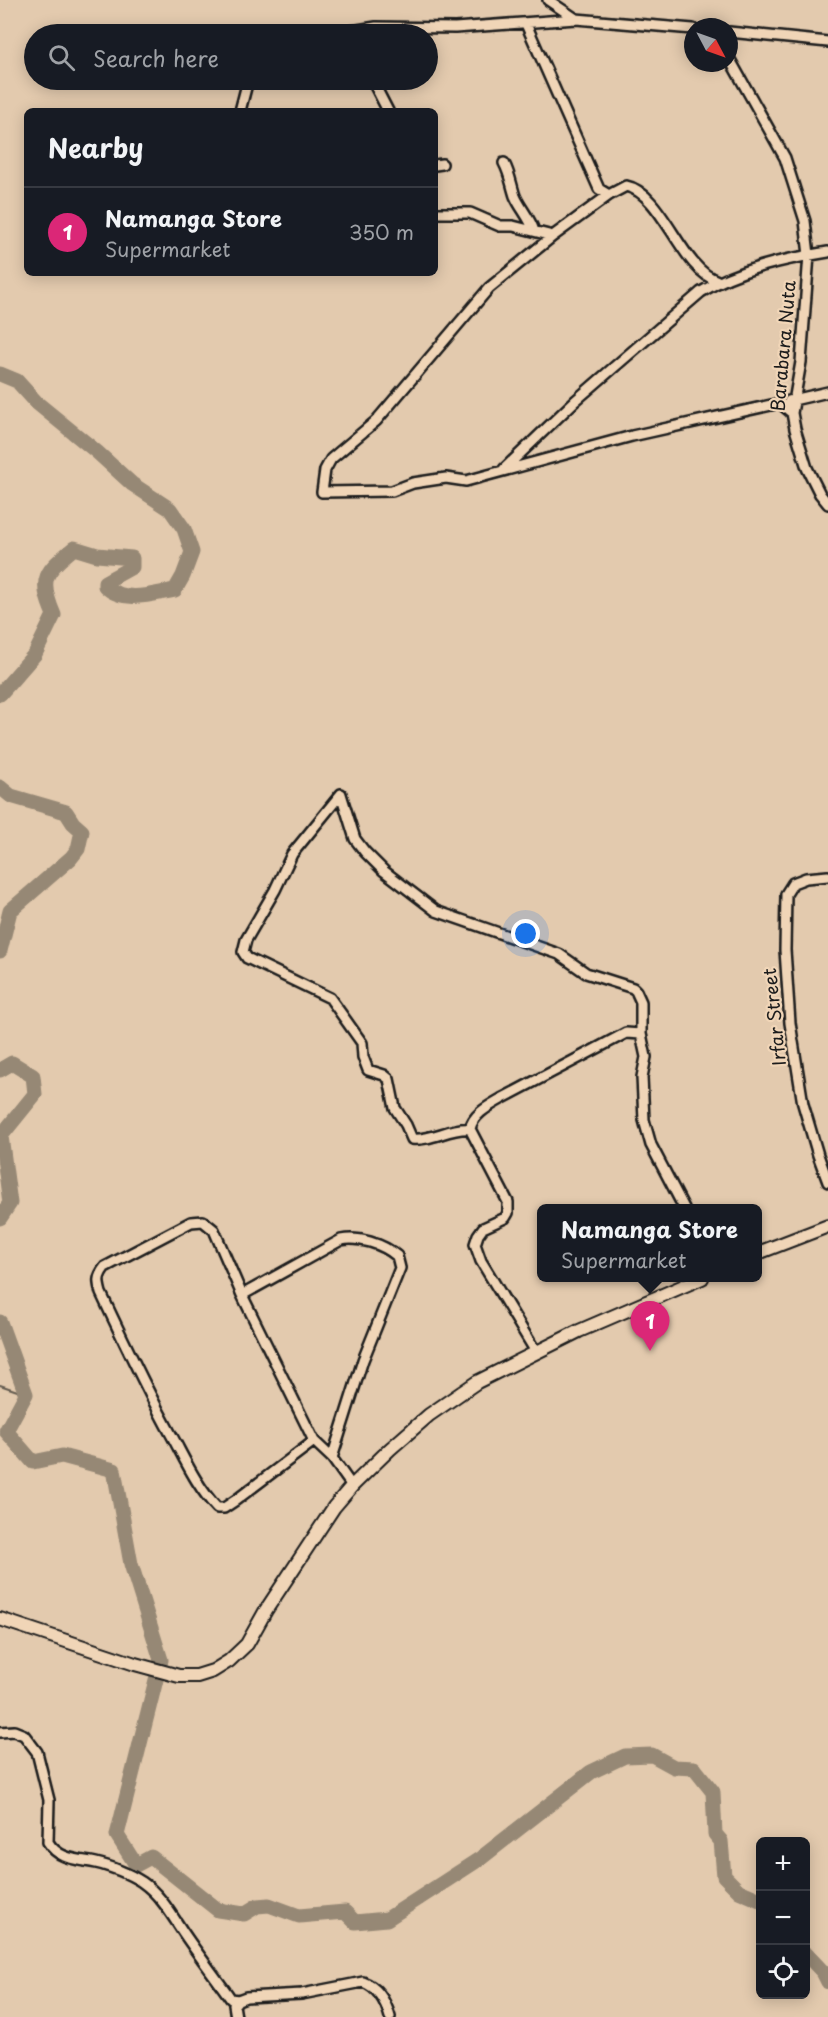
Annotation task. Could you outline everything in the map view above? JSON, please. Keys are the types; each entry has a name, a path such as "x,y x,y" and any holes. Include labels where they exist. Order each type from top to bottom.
{"main road":[{"path":"762,1251 828,1226"},
{"path":"0,1619 165,1673 197,1676 213,1671 230,1661 247,1644 266,1610 327,1517 352,1486 429,1415 477,1382 536,1352 693,1282"}],"street":[{"path":"548,0 576,19"},
{"path":"438,28 526,24 576,19 684,27"},
{"path":"526,24 599,189 600,202"},
{"path":"738,33 828,42"},
{"name":"Barabara Nuta","path":"737,72 784,158 805,221 809,255 801,362 792,413 807,468 820,494 828,504"},
{"path":"241,108 245,90"},
{"path":"377,90 386,108"},
{"path":"504,163 510,174 515,197 531,221 534,231"},
{"path":"718,281 711,279 694,262 636,188 626,186 609,195 553,236 489,288 376,421 331,459 325,470 322,492 392,491 413,483 446,478 466,481 632,436 828,392"},
{"path":"599,189 609,195"},
{"path":"438,213 470,213 500,226 513,226 553,236"},
{"path":"503,470 575,400 701,292 718,281 777,262 828,252"},
{"path":"780,403 792,413"},
{"path":"470,1129 459,1128 421,1140 412,1139 395,1108 389,1079 368,1070 363,1057 362,1043 330,998 247,958 243,952 246,940 275,890 292,854 341,794 355,839 384,871 436,911 559,954 586,973 633,988 636,991 641,1002 641,1034 646,1057 642,1077 644,1120 651,1145 681,1204"},
{"name":"Irfar Street","path":"828,876 806,878 794,883 786,894 785,950 790,1023 803,1104 828,1182"},
{"path":"536,1352 481,1261 475,1244 483,1228 505,1218 508,1213 508,1203 470,1129 472,1121 501,1099 626,1033 641,1034"},
{"path":"314,1441 236,1500 224,1508 217,1508 188,1466 144,1386 101,1293 99,1274 105,1267 191,1222 203,1221 214,1230 242,1295 314,1441 332,1458 352,1486"},
{"path":"242,1295 341,1240 358,1239 398,1256 399,1268 363,1360 332,1458"},
{"path":"0,1732 14,1731 24,1735 37,1752 49,1800 48,1842 51,1848 63,1857 98,1863 140,1880 153,1890 231,1998 238,2000 257,1996 302,1994 363,1982 379,1993 390,2017"},
{"path":"236,2017 234,2011 238,2000"}],"waterway":[{"path":"0,374 17,381 37,403 132,484 170,509 184,529 192,552 175,590 129,596 112,592 105,586 105,582 132,567 132,558 97,555 74,548 56,563 47,577 46,592 54,615 35,654 0,694"},
{"path":"0,787 11,796 66,812 82,831 78,849 71,858 10,911 0,951"},
{"path":"0,1070 12,1063 33,1076 35,1094 1,1136 10,1203 0,1218"},
{"path":"0,1322 26,1394 6,1431 33,1462 62,1456 114,1470 131,1564 161,1660 117,1835 136,1865 151,1857 218,1910 244,1914 257,1906 269,1905 299,1916 345,1912 355,1922 387,1919 481,1858 591,1772 625,1756 652,1755 674,1767 694,1768 713,1792 715,1834 721,1841 724,1876 739,1891 756,1898"},
{"path":"0,1385 26,1394"},
{"path":"810,1958 823,1972 828,1982"}],"place":[{"name":"Namanga Store","path":"650,1351"}]}
